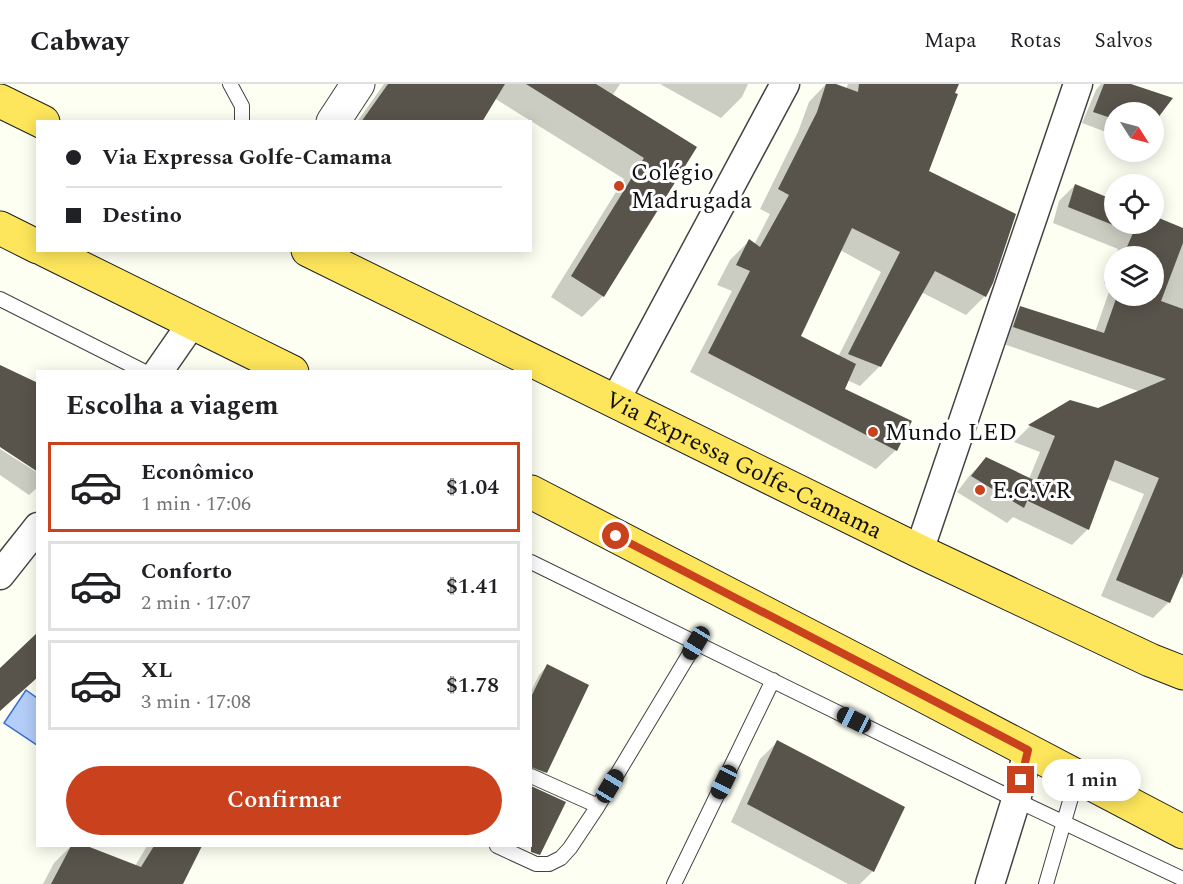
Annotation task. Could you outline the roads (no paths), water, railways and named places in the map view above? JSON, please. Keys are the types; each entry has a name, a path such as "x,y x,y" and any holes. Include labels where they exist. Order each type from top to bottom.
{"highway":[{"path":"0,101 39,120"},
{"path":"0,228 36,246"},
{"path":"49,252 288,370"},
{"name":"Via Expressa Golfe-Camama","path":"312,252 919,551 1150,660 1183,673"},
{"path":"532,493 859,661 1183,832"},
{"path":"1150,660 1183,678"},
{"path":"1080,778 1183,819"}],"street":[{"path":"334,120 358,84"},
{"path":"615,401 785,84"},
{"path":"919,551 1078,84"},
{"path":"159,370 192,323"},
{"path":"0,575 36,530"},
{"path":"990,884 1016,800 1028,750"}],"lane":[{"path":"230,84 242,106 242,120"},
{"path":"0,299 141,370"},
{"path":"532,563 1183,879"},
{"path":"498,847 536,864 549,864 561,858 598,806 696,643"},
{"path":"674,884 773,681"},
{"path":"532,776 598,806"},
{"path":"1046,884 1080,778"}],"water":[{"path":"26,690 36,697 36,744 4,723"}],"place":[{"name":"Colégio Madrugada","path":"619,186"},
{"name":"Mundo LED","path":"873,432"},
{"name":"E.C.V.R","path":"980,490"}]}
